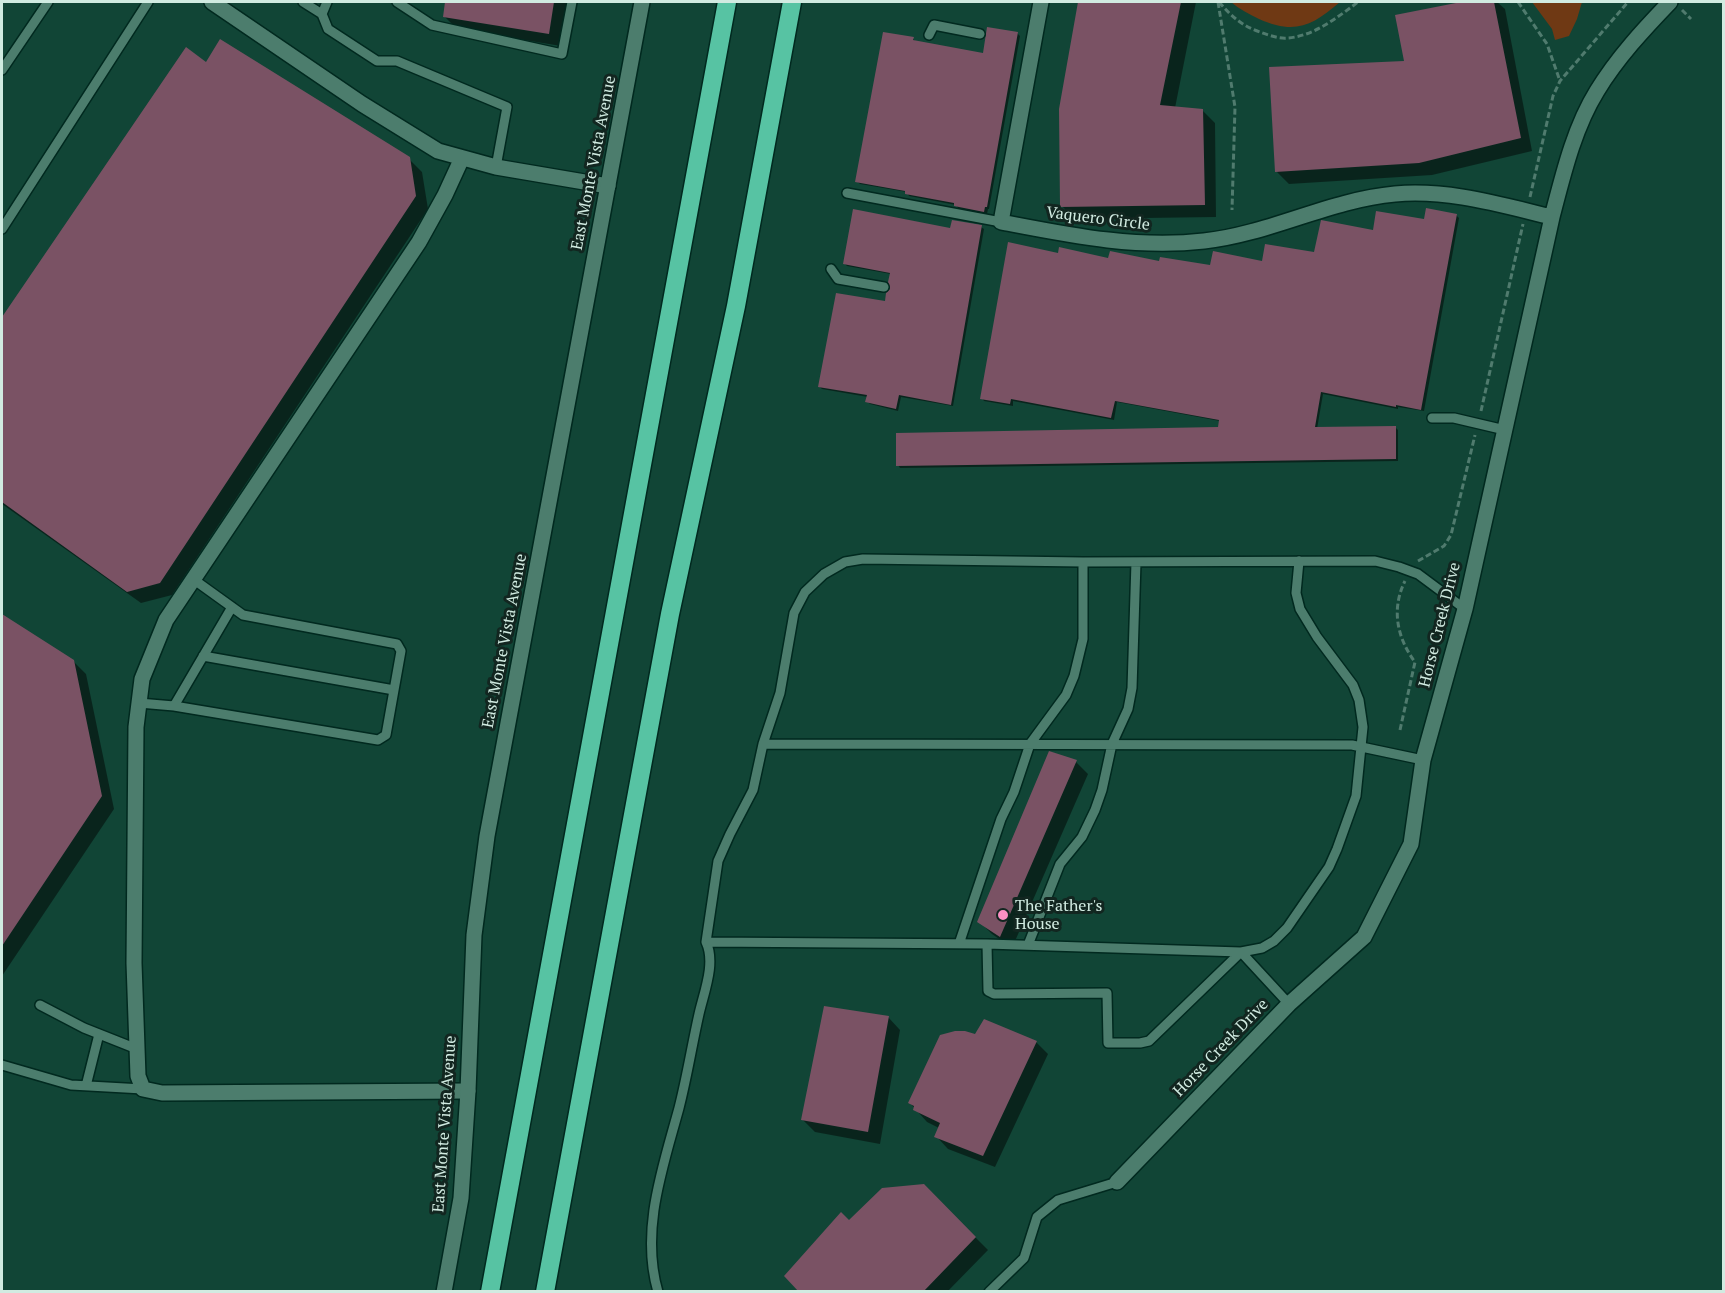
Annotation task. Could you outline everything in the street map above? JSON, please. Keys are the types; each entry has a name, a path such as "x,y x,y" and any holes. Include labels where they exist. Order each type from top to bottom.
{"highway":[{"path":"490,1292 727,2"},
{"path":"544,1292 668,626 736,306 792,2"}],"street":[{"path":"212,2 362,104 438,151 496,167 608,186"},
{"name":"East Monte Vista Avenue","path":"444,1292 461,1198 474,934 487,836 642,2"},
{"path":"1001,222 1041,2"},
{"name":"Horse Creek Drive","path":"1117,1182 1289,1004 1364,937 1411,844 1423,760 1465,609 1552,217 1568,155 1596,92 1636,37 1670,2"},
{"path":"462,158 419,242 166,620 142,679 136,727 134,963 138,1076 143,1089 162,1093 468,1091"},
{"name":"Vaquero Circle","path":"1001,222 1101,241 1155,244 1206,241 1259,230 1368,199 1395,194 1473,198 1552,217"}],"lane":[{"path":"2,70 48,2"},
{"path":"2,229 148,2"},
{"path":"303,2 322,14 328,29 376,61 397,62 507,107 496,167"},
{"path":"322,14 327,2"},
{"path":"397,2 432,25 562,54 572,2"},
{"path":"929,35 934,25 980,34"},
{"path":"847,194 1001,222"},
{"path":"831,269 838,279 884,287"},
{"path":"1432,418 1454,418 1505,430"},
{"path":"658,1292 650,1252 651,1226 661,1171 679,1105 707,979 711,953 706,942 718,861 753,790 780,693 794,613 805,592 824,574 845,562 863,559 1083,562 1375,561 1418,574 1465,609"},
{"path":"706,942 987,944 1241,952 1262,948 1274,941 1287,928 1329,867 1337,849 1356,796 1363,727 1359,700 1353,685 1317,637 1300,609 1296,593 1299,561"},
{"path":"958,944 1001,819 1014,792 1030,744 1066,695 1074,676 1083,639 1083,562"},
{"path":"1028,945 1060,864 1082,837 1095,810 1112,744 1128,709 1132,688 1137,562"},
{"path":"139,704 174,706 378,740 386,735 400,651 398,644 243,615 193,579"},
{"path":"174,706 232,607"},
{"path":"203,656 394,690"},
{"path":"764,744 1360,746 1423,760"},
{"path":"987,944 987,985 988,991 994,994 1107,993 1108,1043 1149,1041 1241,952"},
{"path":"1241,952 1289,1004"},
{"path":"40,1005 99,1034 137,1049"},
{"path":"86,1086 99,1034"},
{"path":"2,1065 71,1084 143,1089"},
{"path":"989,1292 1024,1258 1037,1217 1058,1200 1117,1182"}],"path":[{"path":"1218,2 1230,15 1248,28 1286,38 1306,34 1358,2"},
{"path":"1218,2 1235,107 1232,210"},
{"path":"1518,2 1547,44 1560,81"},
{"path":"1400,730 1415,669 1415,662 1403,641 1396,620 1401,588 1413,563 1444,546 1451,534 1553,96 1560,81 1628,2"}],"shaded area":[{"path":"1231,2 1340,2 1312,22 1293,27 1272,24 1259,19"},
{"path":"1532,2 1582,2 1569,36 1555,40 1552,29"}],"building":[{"path":"445,2 554,2 549,34 443,17"},
{"path":"1078,2 1181,2 1160,105 1203,109 1205,205 1060,207 1059,109"},
{"path":"1461,2 1494,2 1521,138 1419,163 1275,172 1269,67 1404,61 1395,15"},
{"path":"987,27 1018,32 987,207 984,212 954,206 954,203 905,194 905,191 855,182 883,32 983,53"},
{"path":"220,39 410,157 416,196 160,583 127,592 2,502 2,317 186,47 206,62"},
{"path":"1426,208 1457,214 1421,410 1321,392 1315,427 1396,426 1396,459 896,466 896,433 1218,427 1219,420 1115,401 1111,418 1011,399 1010,404 980,399 1008,242 1058,253 1059,247 1108,258 1110,251 1159,261 1160,257 1210,265 1213,251 1262,261 1265,244 1314,252 1321,220 1373,230 1376,211 1424,219"},
{"path":"853,209 950,228 952,220 982,225 951,405 899,395 896,409 865,402 867,395 818,387 836,293 885,301 886,293 890,289 888,282 890,273 843,264"},
{"path":"2,614 74,660 102,796 2,946"},
{"path":"1049,751 1077,760 1000,937 977,922"},
{"path":"824,1006 889,1016 868,1132 801,1120"},
{"path":"984,1019 1037,1041 983,1156 934,1137 940,1123 913,1110 914,1106 908,1103 940,1035 955,1031 975,1034"},
{"path":"924,1184 976,1237 923,1292 799,1292 784,1276 841,1212 849,1220 882,1188"}],"place":[{"name":"The Father's House","path":"1003,915"}]}
